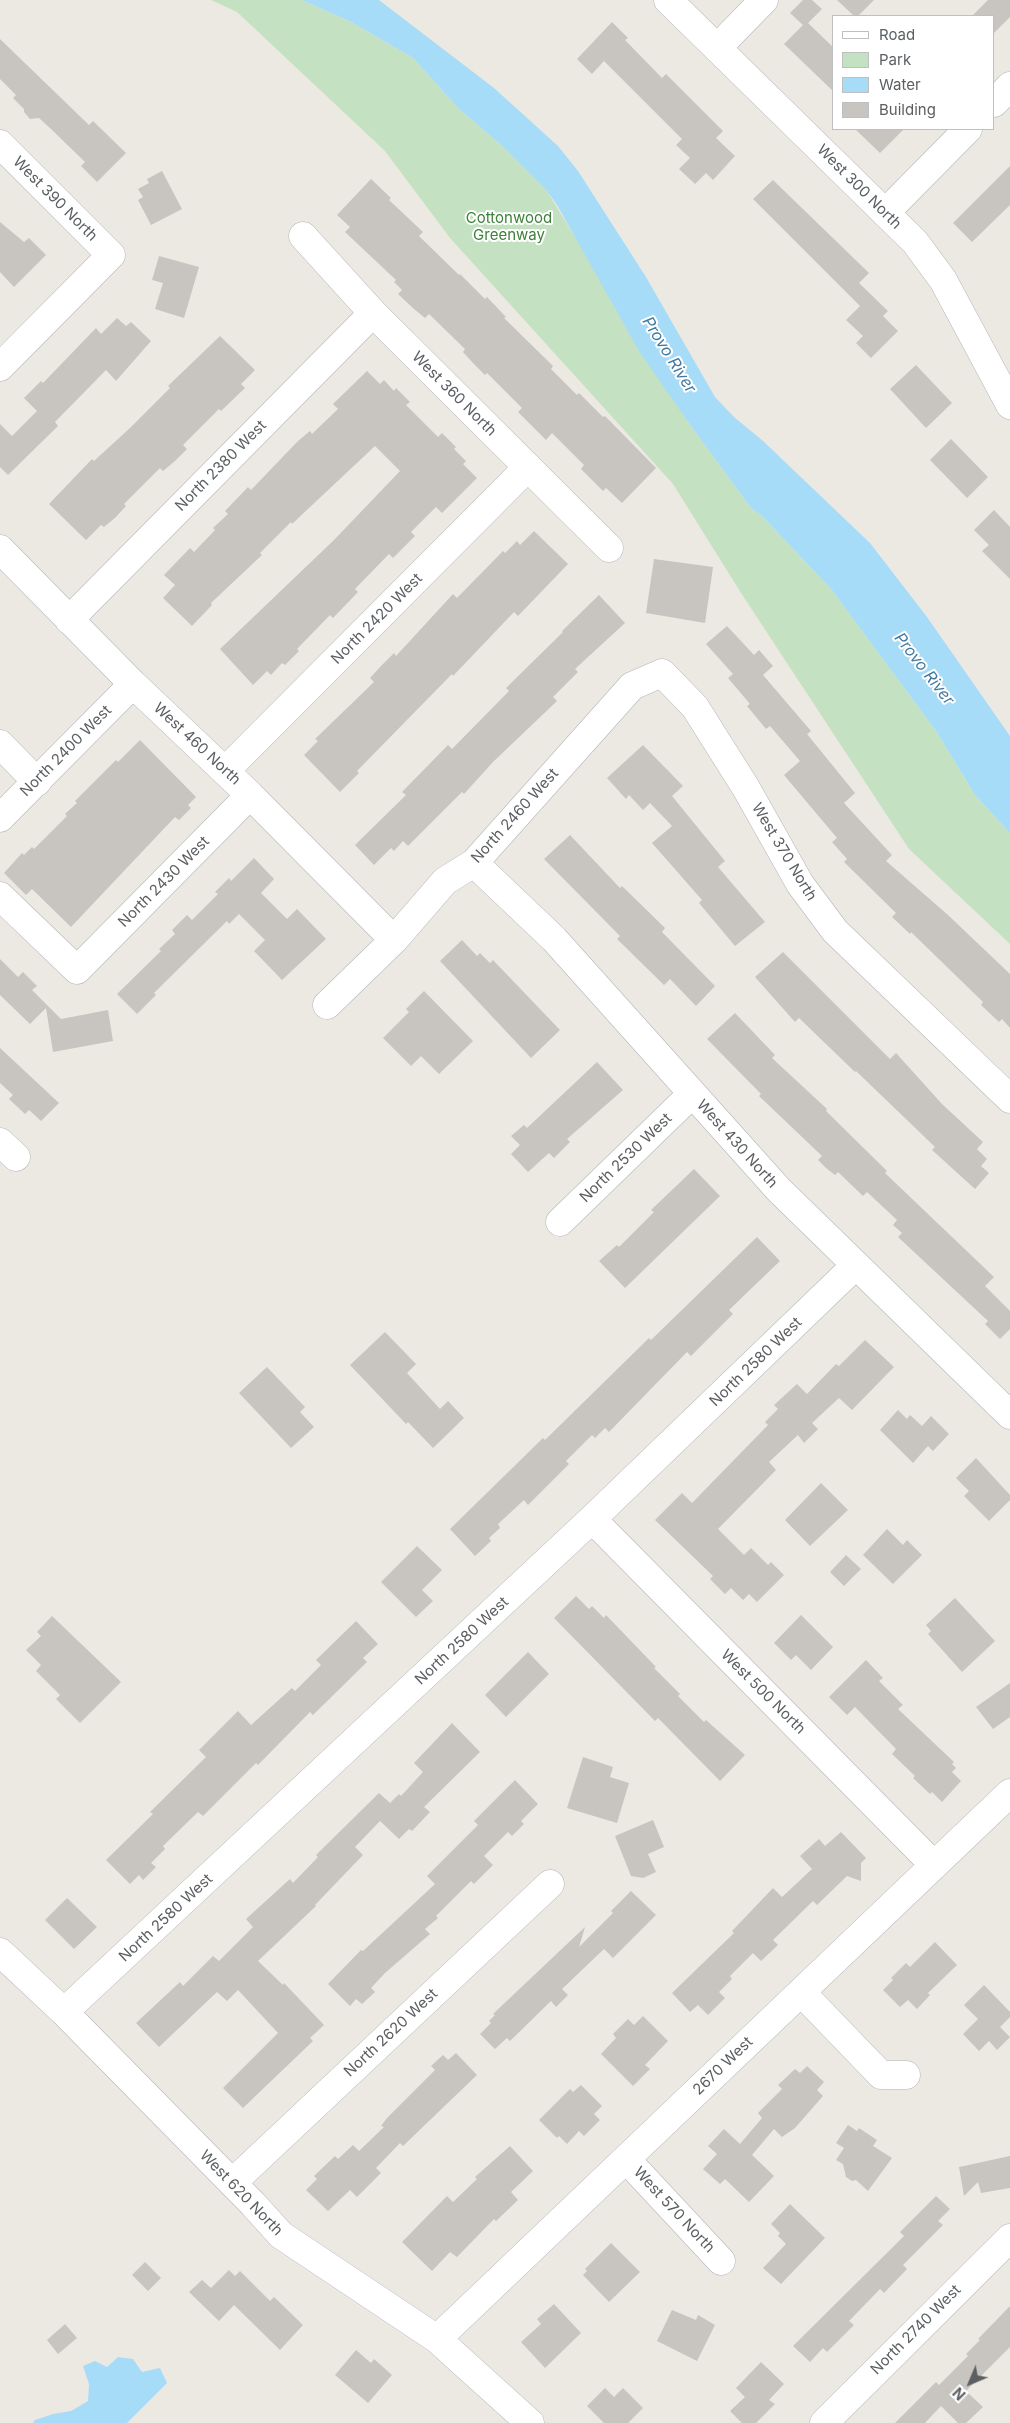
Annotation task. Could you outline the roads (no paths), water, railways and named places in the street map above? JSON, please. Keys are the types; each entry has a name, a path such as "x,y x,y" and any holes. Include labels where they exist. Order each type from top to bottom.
{"street":[{"name":"West 300 North","path":"668,0 915,242 944,280 1010,405"},
{"path":"718,47 764,0"},
{"path":"995,102 1010,86"},
{"path":"885,213 967,130"},
{"name":"West 390 North","path":"0,144 111,255 0,367"},
{"name":"West 360 North","path":"303,236 373,313 609,548"},
{"name":"North 2380 West","path":"69,620 373,313"},
{"name":"North 2420 West","path":"225,771 528,467"},
{"name":"West 460 North","path":"0,549 133,684 250,795 394,940"},
{"name":"North 2460 West","path":"327,1005 394,940 445,881 474,863 632,686 662,673"},
{"name":"West 370 North","path":"662,673 695,707 746,788 800,884 835,931 1010,1099"},
{"name":"North 2400 West","path":"0,818 133,684"},
{"path":"0,744 37,782"},
{"name":"North 2430 West","path":"0,896 78,970 250,795"},
{"name":"West 430 North","path":"474,863 554,939 779,1190 1010,1415"},
{"name":"North 2530 West","path":"560,1222 692,1094"},
{"name":"North 2580 West","path":"64,2012 592,1519 856,1266"},
{"name":"West 500 North","path":"592,1519 934,1865"},
{"name":"2670 West","path":"437,2339 1010,1793"},
{"name":"North 2620 West","path":"232,2183 550,1884"},
{"name":"West 620 North","path":"0,1952 64,2012 281,2235 437,2339 530,2423"},
{"path":"801,1992 881,2075 906,2075"},
{"name":"West 570 North","path":"626,2159 721,2261"},
{"name":"North 2740 West","path":"824,2423 1009,2238"}],"water":[{"name":"Provo River","path":"302,0 379,0 494,88 558,146 578,171 646,277 715,397 734,417 763,441 870,543 927,617 1010,736 1010,833 975,795 936,731 831,589 762,516 751,508 688,422 639,351 557,205 547,191 500,144 459,109 413,58 351,22"},
{"path":"118,2357 133,2359 142,2372 160,2368 167,2383 127,2423 33,2423 35,2420 53,2414 71,2411 88,2401 89,2384 83,2366 95,2361 107,2367"}],"park label":[{"name":"Cottonwood Greenway","path":"509,226"}]}
